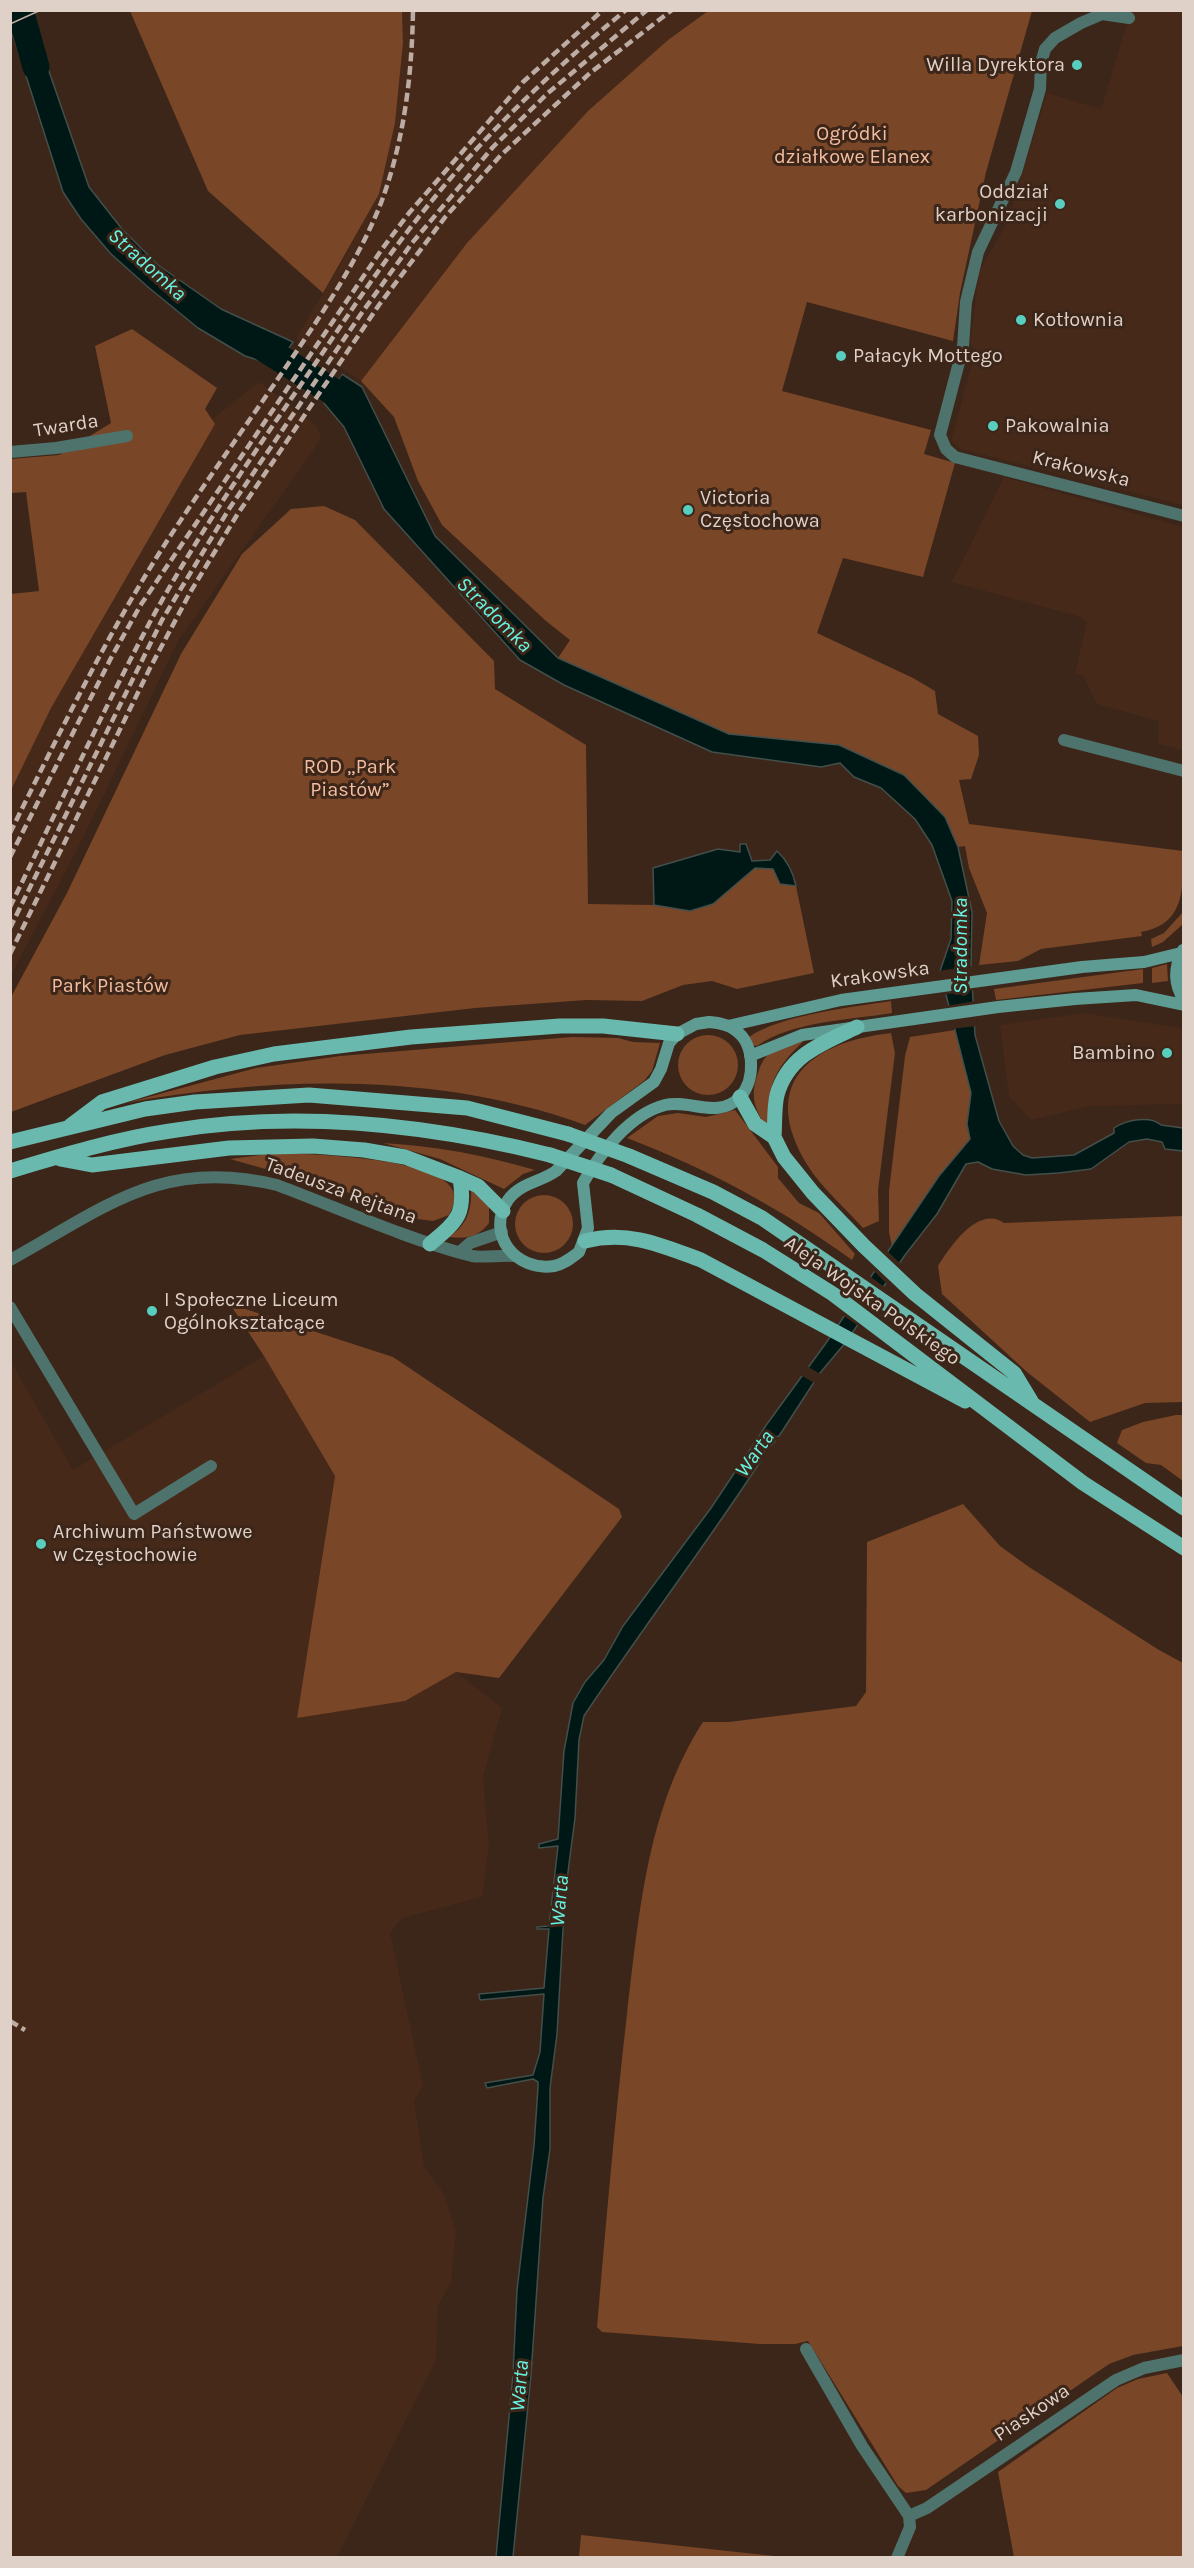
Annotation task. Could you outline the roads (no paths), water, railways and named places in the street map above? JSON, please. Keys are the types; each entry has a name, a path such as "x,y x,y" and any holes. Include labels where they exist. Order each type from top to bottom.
{"main road":[{"name":"Krakowska","path":"677,1034 703,1023 722,1023 728,1026 821,1003 995,978 1144,962 1182,951"},
{"path":"1182,951 1175,975 1177,987 1184,1000"},
{"path":"750,1056 802,1035 1099,996 1136,995 1184,1005"},
{"path":"70,1126 102,1102 215,1067 274,1054 411,1037 570,1025 677,1034"},
{"path":"677,1034 669,1043 661,1069 654,1082 611,1113 556,1171 518,1190 508,1199 503,1211 502,1232 506,1246 513,1256 533,1265 555,1266 579,1252 588,1228 583,1183 605,1152 632,1124 666,1105 681,1104 707,1109 723,1107 740,1097 748,1083 751,1067 750,1056 741,1035 728,1026"},
{"path":"774,1137 777,1096 793,1063 812,1048 857,1027"},
{"name":"Aleja Wojska Polskiego","path":"10,1143 70,1126 145,1109 195,1102 309,1095 466,1108 568,1134 629,1156 713,1192 762,1218 1184,1508"},
{"path":"740,1097 755,1124 774,1137 784,1157 813,1192 864,1246 915,1294 1014,1373 1034,1406"},
{"name":"Aleja Wojska Polskiego","path":"10,1171 54,1157 170,1131 246,1123 344,1122 422,1130 482,1138 550,1155 611,1175 697,1215 763,1250 832,1294 1009,1425 1083,1483 1184,1548"},
{"path":"54,1157 92,1165 229,1148 313,1146 364,1150 405,1157 460,1178 478,1186 503,1211"},
{"path":"430,1244 456,1222 462,1210 463,1197 460,1178"},
{"path":"585,1241 619,1235 673,1249 729,1273 1009,1425"}],"street":[{"name":"Krakowska","path":"1129,18 1102,14 1055,38 1045,49 1041,63 1040,89 1017,172 978,252 966,302 963,347 940,435 946,448 955,457 1184,516"},
{"name":"Twarda","path":"10,452 56,448 127,436"},
{"path":"1064,740 1184,771"},
{"name":"Tadeusza Rejtana","path":"10,1260 136,1190 184,1177 211,1176 251,1179 277,1185 430,1244 461,1251 473,1257 513,1256"},
{"path":"461,1251 470,1243 502,1232"},
{"path":"10,1307 134,1515 211,1466"},
{"path":"806,2349 862,2446 909,2516 910,2527 897,2558"},
{"name":"Piaskowa","path":"909,2516 927,2508 1116,2380 1144,2368 1184,2360"}],"water":[{"path":"34,28 89,187 122,229 158,265 221,309 293,342 277,366 245,356 198,328 111,254 81,219 63,192 13,35"},
{"name":"Warta","path":"342,374 362,387 435,536 558,658 729,734 839,745 904,775 945,817 958,847 972,912 971,964 975,1035 999,1121 1013,1146 1023,1155 1032,1158 1074,1155 1114,1133 1114,1128 1119,1125 1131,1121 1144,1119 1161,1125 1183,1128 1183,1151 1165,1149 1162,1142 1147,1139 1129,1142 1091,1169 1026,1175 992,1169 978,1162 966,1164 937,1214 905,1255 846,1342 820,1373 779,1436 775,1437 775,1442 763,1453 760,1462 739,1494 584,1716 579,1740 575,1818 565,1895 557,2034 550,2088 550,2149 543,2198 531,2375 513,2557 496,2557 513,2374 517,2290 534,2146 538,2082 533,2079 487,2088 485,2083 533,2075 540,2052 544,1994 480,2000 479,1994 544,1988 549,1929 537,1929 537,1927 549,1926 558,1846 539,1848 539,1844 558,1839 564,1751 573,1703 585,1682 604,1660 623,1626 711,1508 939,1176 970,1139 967,1124 971,1093 940,971 951,939 952,901 932,845 915,819 881,788 854,777 840,763 821,767 712,752 564,685 520,660 384,509 344,427 323,402"},
{"path":"740,844 746,844 752,861 770,860 777,851 790,867 796,886 780,884 773,869 755,868 713,904 690,911 654,905 653,868 718,849 740,852"}],"waterway":[{"name":"Stradomka","path":"20,10 36,67"},
{"name":"Stradomka","path":"251,340 343,398 355,415"}],"tram line":[{"path":"10,24 41,10"}],"railway":[{"path":"10,833 84,685 145,576 314,325 362,245 381,203 396,156 411,59 413,10"},
{"path":"10,857 111,658 140,606 382,249 409,213 523,82 603,10"},
{"path":"10,907 114,691 168,589 243,470 364,292 413,225 475,151 548,78 626,10"},
{"path":"10,928 162,620 229,509 361,314 412,243 493,147 548,93 647,10"},
{"path":"10,954 150,668 191,591 237,515 379,305 446,216 501,155 590,73 672,10"},
{"path":"10,2021 25,2030"}],"place":[{"name":"Willa Dyrektora","path":"1077,65"},
{"name":"Oddział karbonizacji","path":"1060,204"},
{"name":"Kotłownia","path":"1021,320"},
{"name":"Pałacyk Mottego","path":"841,356"},
{"name":"Pakowalnia","path":"993,426"},
{"name":"Victoria Częstochowa","path":"688,510"},
{"name":"Bambino","path":"1167,1053"},
{"name":"I Społeczne Liceum Ogólnokształcące","path":"152,1311"},
{"name":"Archiwum Państwowe w Częstochowie","path":"41,1544"}],"park label":[{"name":"Ogródki działkowe Elanex","path":"852,146"},
{"name":"ROD „Park Piastów”","path":"350,778"},
{"name":"Park Piastów","path":"110,986"}]}
